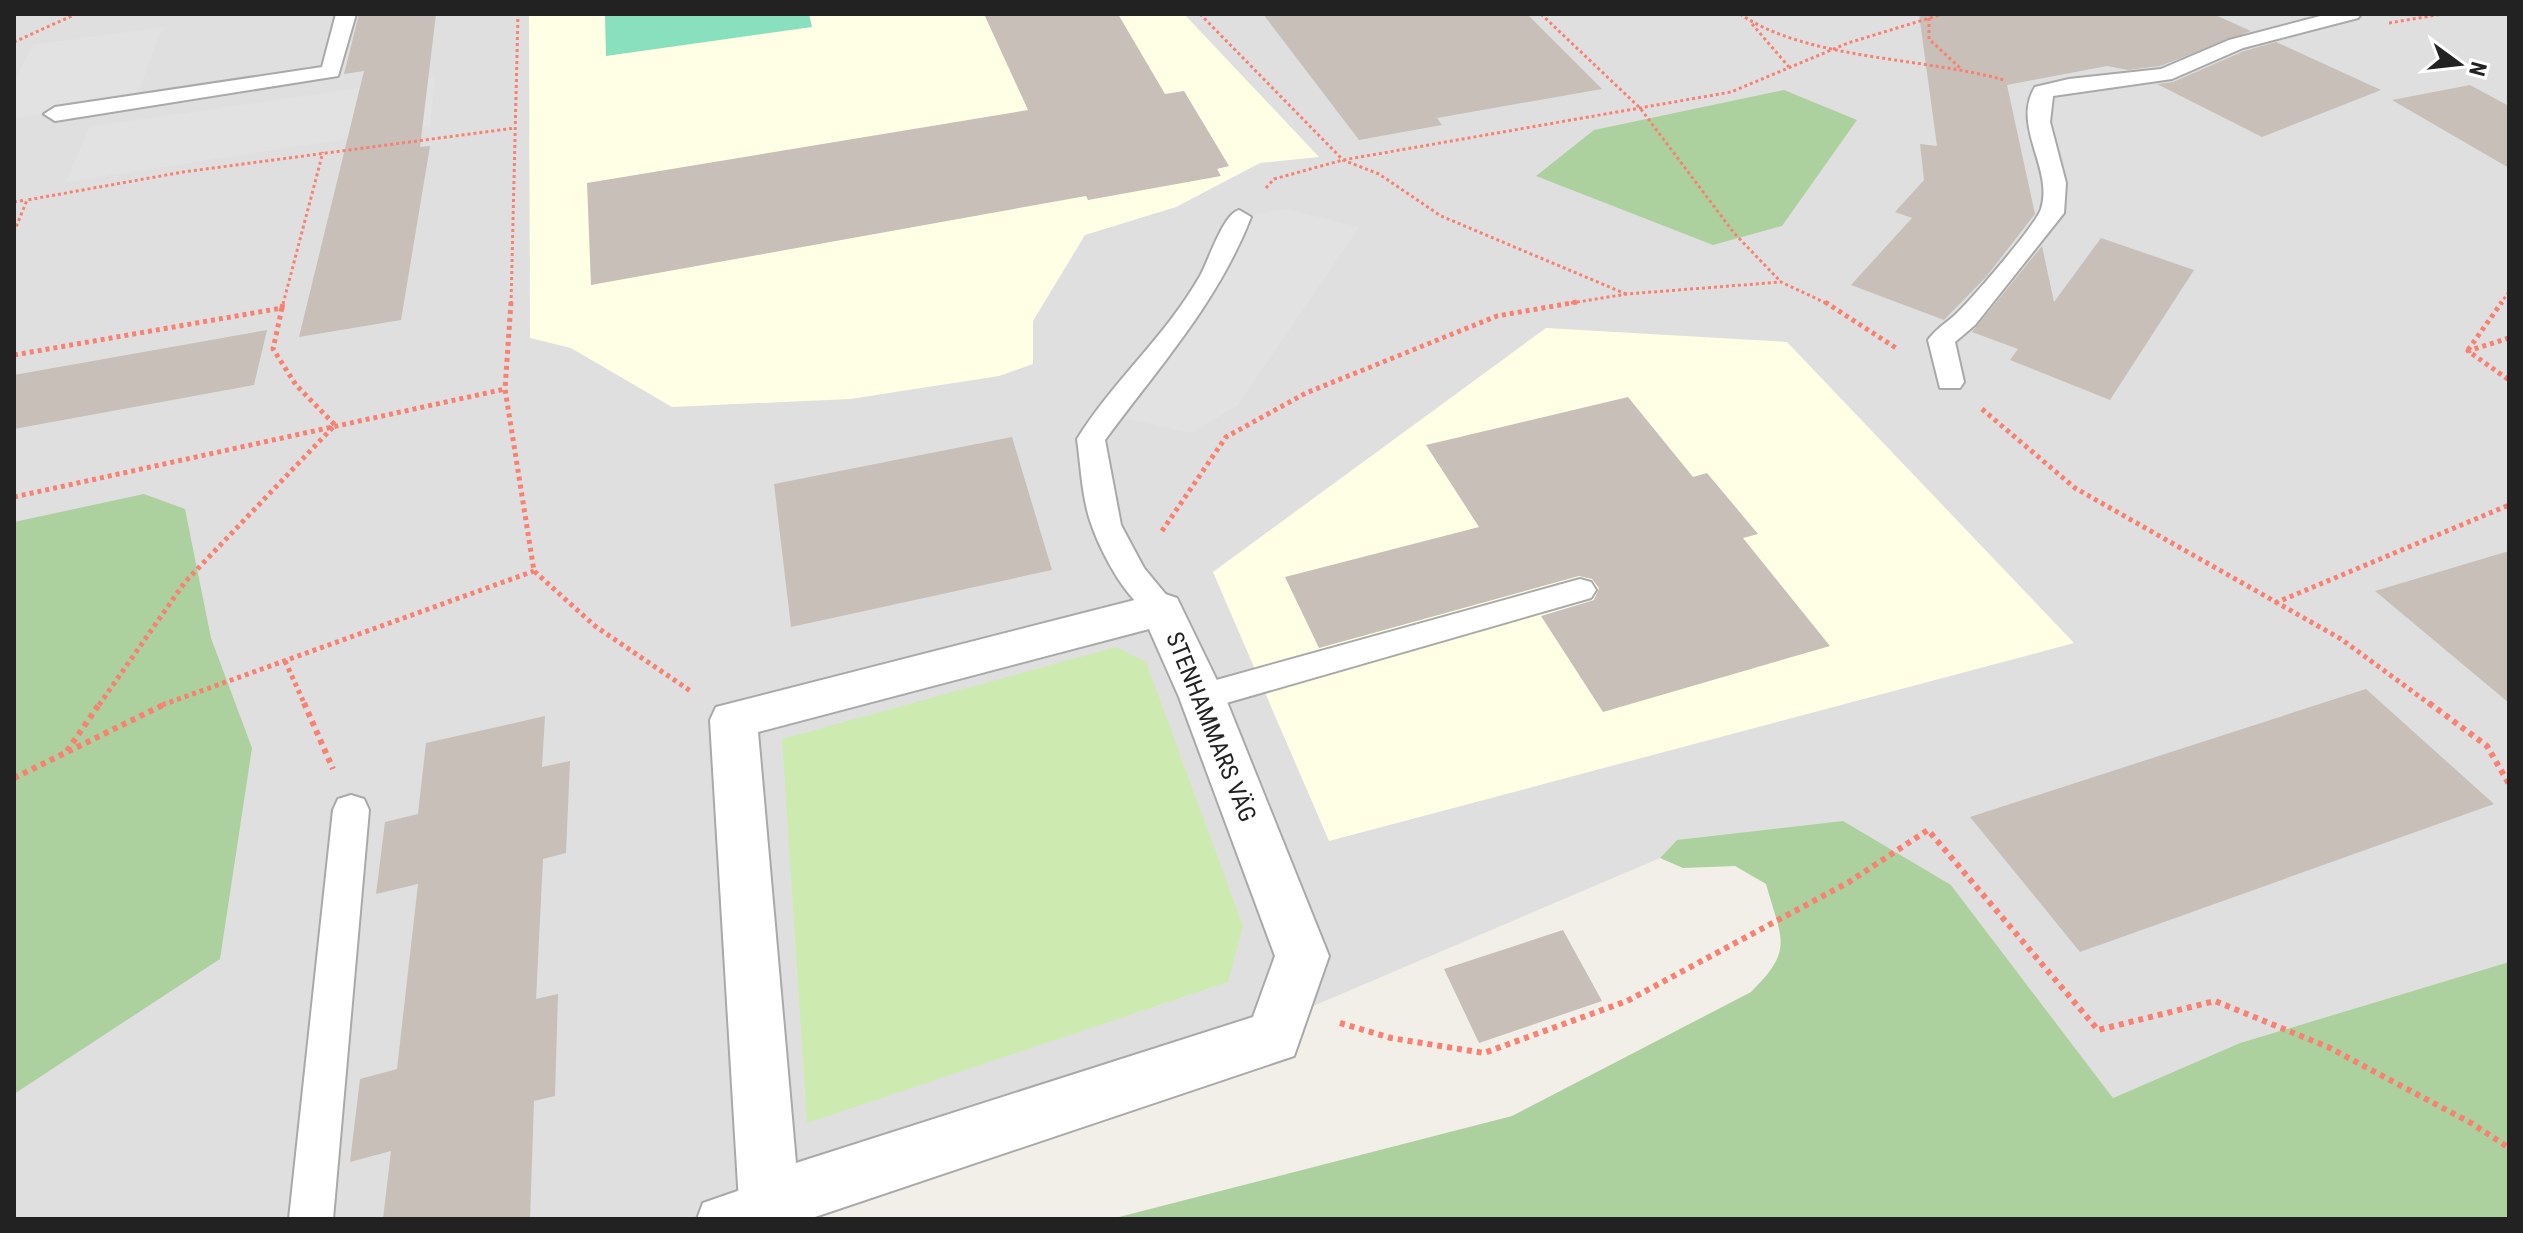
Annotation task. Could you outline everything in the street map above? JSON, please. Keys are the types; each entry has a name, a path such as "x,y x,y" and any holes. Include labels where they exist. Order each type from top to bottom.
{"street":[{"name":"STENHAMMARS VÄG","path":"1147,592 1202,697 1302,956 1274,1037 753,1213 733,720 1147,592"}],"lane":[{"path":"55,114 331,72 346,14"},
{"path":"1950,382 1941,340 1966,319 2052,213 2057,198 2036,108 2043,92 2069,85 2165,75 2236,44 2351,15"},
{"path":"1147,592 1106,525 1091,439 1201,297 1230,246 1239,217"},
{"path":"1202,697 1580,590"},
{"path":"311,1219 351,810"}],"path":[{"path":"14,42 76,14"},
{"path":"518,14 510,339 505,389 534,571 595,626 733,720"},
{"path":"1200,14 1343,160 1379,174 1441,216 1627,294"},
{"path":"1541,14 1640,108 1734,233 1781,282 1816,297 1950,382 2075,488 2341,639 2487,746 2509,784"},
{"path":"1740,14 1789,67"},
{"path":"1239,217 1274,179 1343,160 1731,92 1831,49 1943,14"},
{"path":"2351,15 2397,25 2443,14"},
{"path":"1929,18 1929,39 1962,69"},
{"path":"1751,23 1831,49 1962,69 2043,92"},
{"path":"14,202 323,152 515,128"},
{"path":"323,152 273,349 296,385 335,425"},
{"path":"14,232 27,200"},
{"path":"1147,592 1226,437 1306,393 1497,316 1627,294 1781,282"},
{"path":"2468,351 2509,292"},
{"path":"14,355 282,308"},
{"path":"2468,351 2509,338"},
{"path":"2468,351 2509,380"},
{"path":"14,497 505,389"},
{"path":"67,751 185,582 335,425"},
{"path":"2275,603 2509,505"},
{"path":"14,778 151,709 534,571"},
{"path":"285,661 351,810"},
{"path":"1285,1007 1391,1038 1484,1053 1627,1001 1849,882 1928,830 2098,1030 2215,1001 2328,1047 2471,1123 2509,1148"}],"shaded area":[{"path":"14,14 2509,14 2509,962 2240,1043 2113,1098 1951,885 1677,840 1660,858 814,1219 14,1219"},
{"path":"529,14 1184,14 1319,157 1260,163 1176,207 1085,235 1033,321 1033,364 999,376 850,399 672,407 571,348 530,338"},
{"path":"163,27 135,100 14,118 14,82 33,45"},
{"path":"435,77 430,126 66,182 89,127"},
{"path":"1287,209 1359,227 1238,405 1192,433 1108,415 1138,376 1239,217"},
{"path":"1546,328 1787,342 2074,643 1329,841 1213,572"}],"green space":[{"path":"605,14 809,14 812,27 606,56"},
{"path":"1784,90 1857,120 1782,226 1713,245 1536,176 1594,130"},
{"path":"144,494 185,509 211,638 252,748 220,959 14,1094 14,522"},
{"path":"1116,647 1146,662 1243,926 1228,982 807,1123 782,739"},
{"path":"1843,821 1951,885 2113,1098 2240,1043 2509,962 2509,1219 1111,1219 1512,1116 1751,992 1774,965 1781,942 1766,884 1735,866 1683,868 1660,858 1677,840"}],"building":[{"path":"359,14 436,14 420,147 430,146 401,320 299,337 364,71 344,74"},
{"path":"984,14 1118,14 1165,94 1184,91 1229,166 1217,169 1221,176 1088,200 1086,196 591,285 587,183 1028,110"},
{"path":"1263,14 1527,14 1602,89 1437,118 1442,125 1359,140"},
{"path":"1919,14 2213,14 2251,31 2160,66 2128,70 2107,66 2007,85 2035,214 1986,277 1944,320 1851,285 1912,218 1895,212 1924,180 1920,144 1937,146"},
{"path":"2276,42 2381,90 2262,137 2157,84 2173,82 2244,51"},
{"path":"2470,85 2509,106 2509,168 2392,100"},
{"path":"2101,238 2194,270 2110,400 2010,360 2018,349 1972,332 2042,246 2054,302"},
{"path":"267,330 254,385 14,429 14,375"},
{"path":"1628,397 1693,477 1707,473 1758,534 1743,538 1830,646 1603,712 1541,616 1594,600 1599,588 1592,579 1579,576 1319,648 1285,577 1479,527 1426,445"},
{"path":"1012,437 1052,570 791,627 774,484"},
{"path":"2509,551 2509,703 2375,591"},
{"path":"2366,689 2494,804 2080,952 1970,817"},
{"path":"545,716 542,767 570,761 566,853 543,859 536,999 558,994 555,1096 534,1101 530,1219 383,1219 391,1151 350,1162 360,1079 397,1069 418,884 376,894 385,822 418,814 426,743"},
{"path":"1563,930 1602,1001 1479,1043 1444,969"}]}
